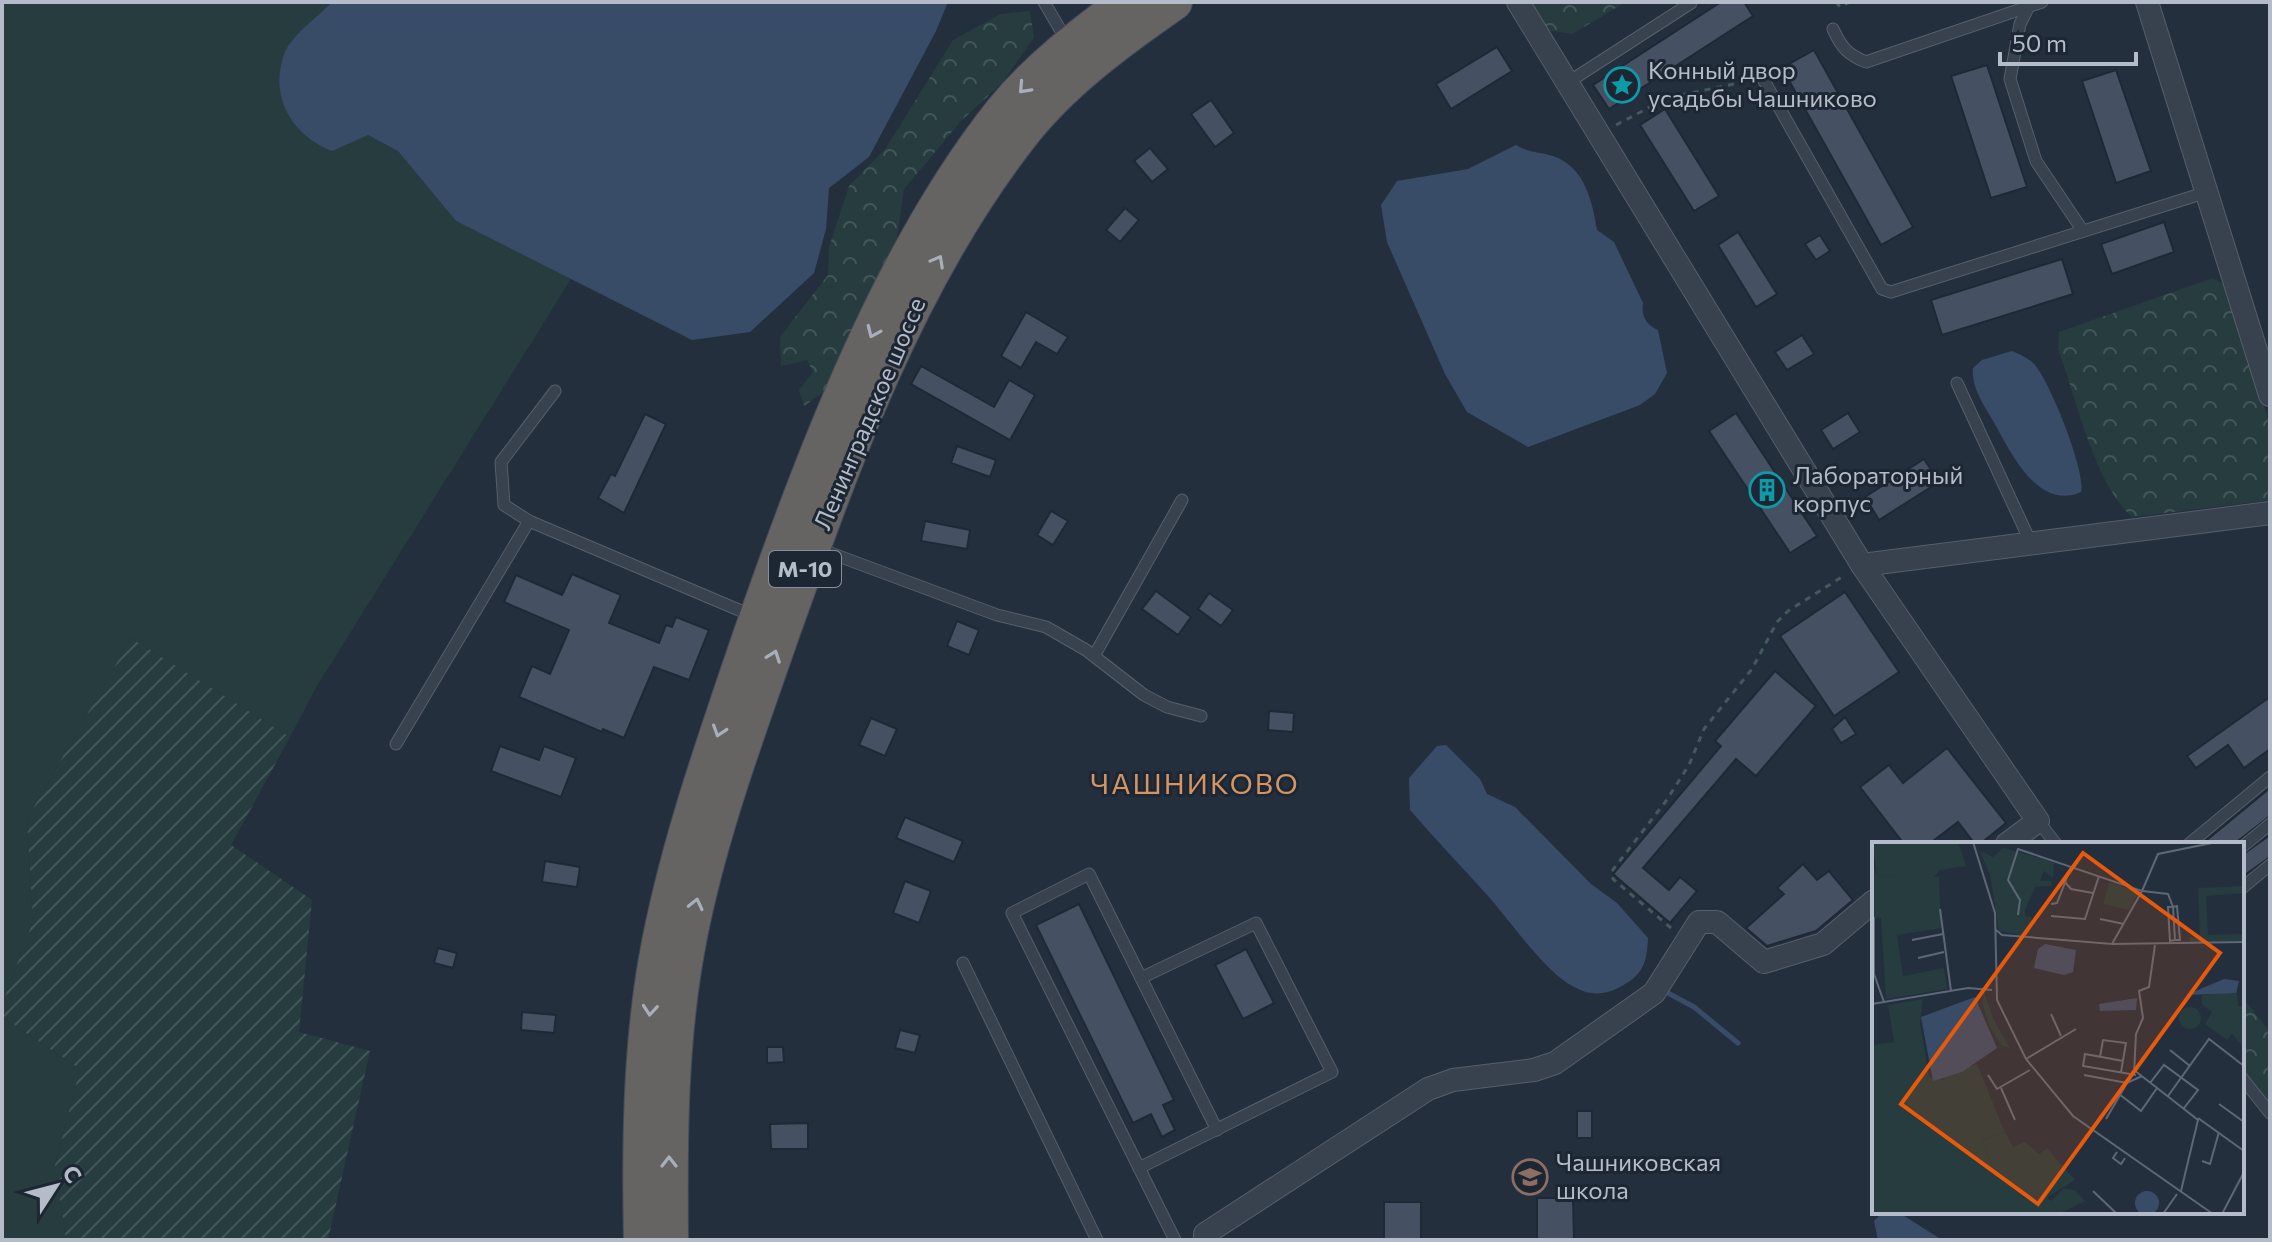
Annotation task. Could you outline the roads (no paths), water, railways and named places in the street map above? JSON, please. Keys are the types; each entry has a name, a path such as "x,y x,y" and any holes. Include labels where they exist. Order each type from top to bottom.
{"highway":[{"name":"Ленинградское шоссе","path":"642,1240 644,1106 657,961 683,843 758,618 828,434 909,256 985,134 1028,83 1070,45 1126,2"},
{"name":"Ленинградское шоссе","path":"670,1240 671,1106 677,1023 689,935 726,796 813,546 852,447 920,297 1000,162 1052,98 1100,57 1174,2"}],"street":[{"path":"1518,2 1862,565 2038,821 2010,842"},
{"path":"2147,2 2270,395"},
{"path":"1862,565 2270,513"},
{"path":"1203,1238 1428,1089 1453,1080 1534,1070 1555,1063 1654,993 1696,923 1714,921 1764,962 1823,944 1872,903"}],"lane":[{"path":"1044,2 1070,45"},
{"path":"1833,29 1841,46 1853,57 1866,62 2042,2"},
{"path":"1567,83 1691,3"},
{"path":"2029,6 2020,24 2010,79 2036,161 2083,231"},
{"path":"1763,79 1882,289 1891,292 2207,192"},
{"path":"1957,383 2031,543"},
{"path":"555,391 501,462 504,505 529,521 758,618"},
{"path":"1094,656 1182,500"},
{"path":"396,744 529,521"},
{"path":"813,546 997,615 1046,627 1094,656 1144,695 1167,707 1201,716"},
{"path":"2191,842 2270,777"},
{"path":"2038,821 2054,842"},
{"path":"2244,845 2270,824"},
{"path":"2244,886 2270,865"},
{"path":"1175,1240 1012,913 1089,874 1217,1130"},
{"path":"1139,1168 1332,1072 1256,923 1141,978"},
{"path":"963,963 1097,1240"},
{"path":"2244,1080 2270,1113"}],"water":[{"path":"332,2 948,2 936,31 869,157 829,188 826,229 814,273 750,332 692,340 456,221 398,151 368,135 332,151 305,135 287,112 279,83 280,68 285,52 294,39"},
{"path":"1516,145 1564,161 1580,177 1593,208 1597,230 1614,242 1643,303 1645,320 1658,330 1667,373 1655,394 1640,405 1528,447 1467,412 1445,374 1387,242 1381,205 1397,181 1468,169"},
{"path":"2012,351 2034,364 2049,388 2073,448 2081,492 2066,496 2052,494 2029,477 2010,451 1980,398 1974,383 1973,368 1982,360"},
{"path":"1446,745 1480,779 1487,794 1515,807 1591,884 1617,903 1648,938 1644,964 1632,980 1612,991 1600,993 1581,990 1563,980 1410,810 1409,778 1437,746"},
{"path":"1881,1214 1901,1214 1942,1240 1878,1240 1874,1221"}],"waterway":[{"path":"1666,992 1694,1007 1738,1043"}],"place":[{"name":"Конный двор усадьбы Чашниково","path":"1622,85"},
{"name":"Лабораторный корпус","path":"1767,490"},
{"name":"Чашниковская школа","path":"1530,1177"}],"district":[{"name":"ЧАШНИКОВО","path":"1195,784"}]}
